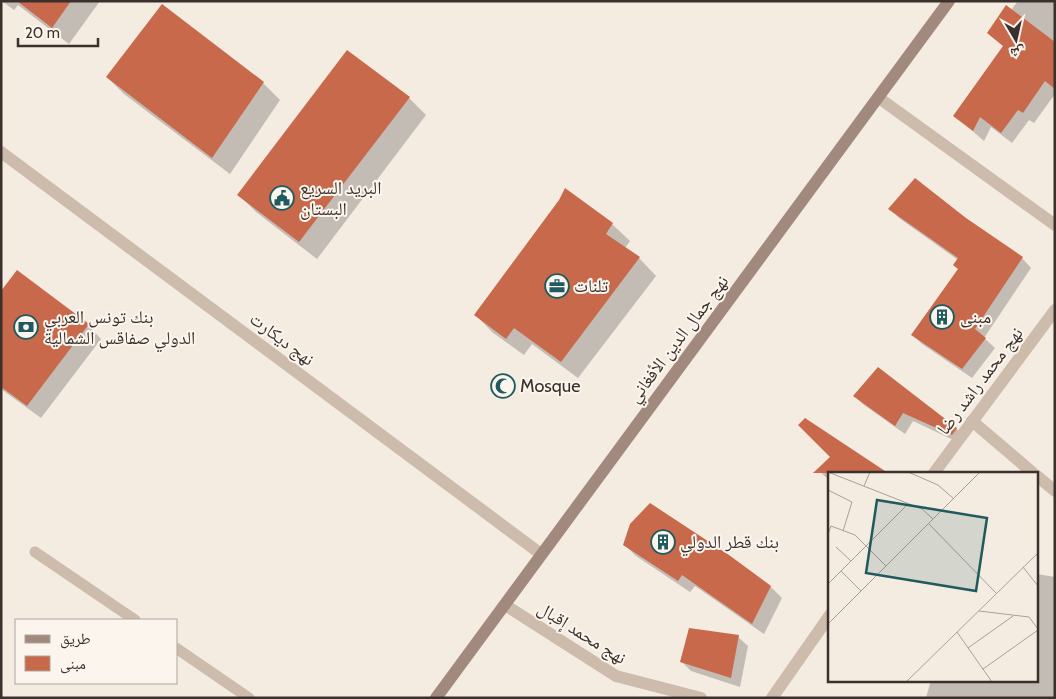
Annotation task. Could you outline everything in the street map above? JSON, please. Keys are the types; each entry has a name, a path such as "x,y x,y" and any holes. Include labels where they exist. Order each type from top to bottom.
{"main road":[{"name":"نهج جمال الدين الأفغاني","path":"436,698 949,1"}],"street":[{"path":"879,98 1055,225"},
{"name":"نهج ديكارت","path":"1,152 541,554"},
{"name":"نهج محمد راشد رضا","path":"935,472 1055,310"},
{"path":"972,421 1032,472"},
{"path":"1038,477 1055,491"},
{"name":"نهج محمد إقبال","path":"505,605 616,676 702,698"},
{"path":"772,698 828,618"}],"lane":[{"path":"35,552 134,619"},
{"path":"178,649 249,698"}],"building":[{"path":"17,1 71,1 52,28"},
{"path":"162,4 264,82 212,158 106,77"},
{"path":"1006,5 1055,42 1055,89 1045,81 1023,113 1018,110 1001,133 980,117 973,131 953,116 1003,46 987,33"},
{"path":"347,50 410,97 299,242 237,195"},
{"path":"915,178 966,218 1023,257 975,329 986,338 962,369 911,335 958,269 953,265 958,258 888,209"},
{"name":"تلنات","path":"565,188 613,223 606,234 640,257 561,362 514,328 506,339 474,315 559,200"},
{"path":"17,270 89,324 27,406 1,387 1,291"},
{"path":"878,367 957,428 952,435 903,413 895,426 853,396"},
{"path":"805,418 886,472 813,473 830,457 798,425"},
{"path":"650,503 729,555 771,586 752,624 682,575 678,581 623,545 630,524"},
{"path":"689,628 739,635 731,678 680,662"}],"place":[{"name":"البريد السريع البستان","path":"282,198"},
{"name":"تلنات","path":"557,286"},
{"name":"مبنى","path":"942,317"},
{"name":"بنك تونس العربي الدولي صفاقس الشمالية","path":"26,327"},
{"name":"Mosque","path":"503,386"},
{"name":"بنك قطر الدولي","path":"663,542"}]}
